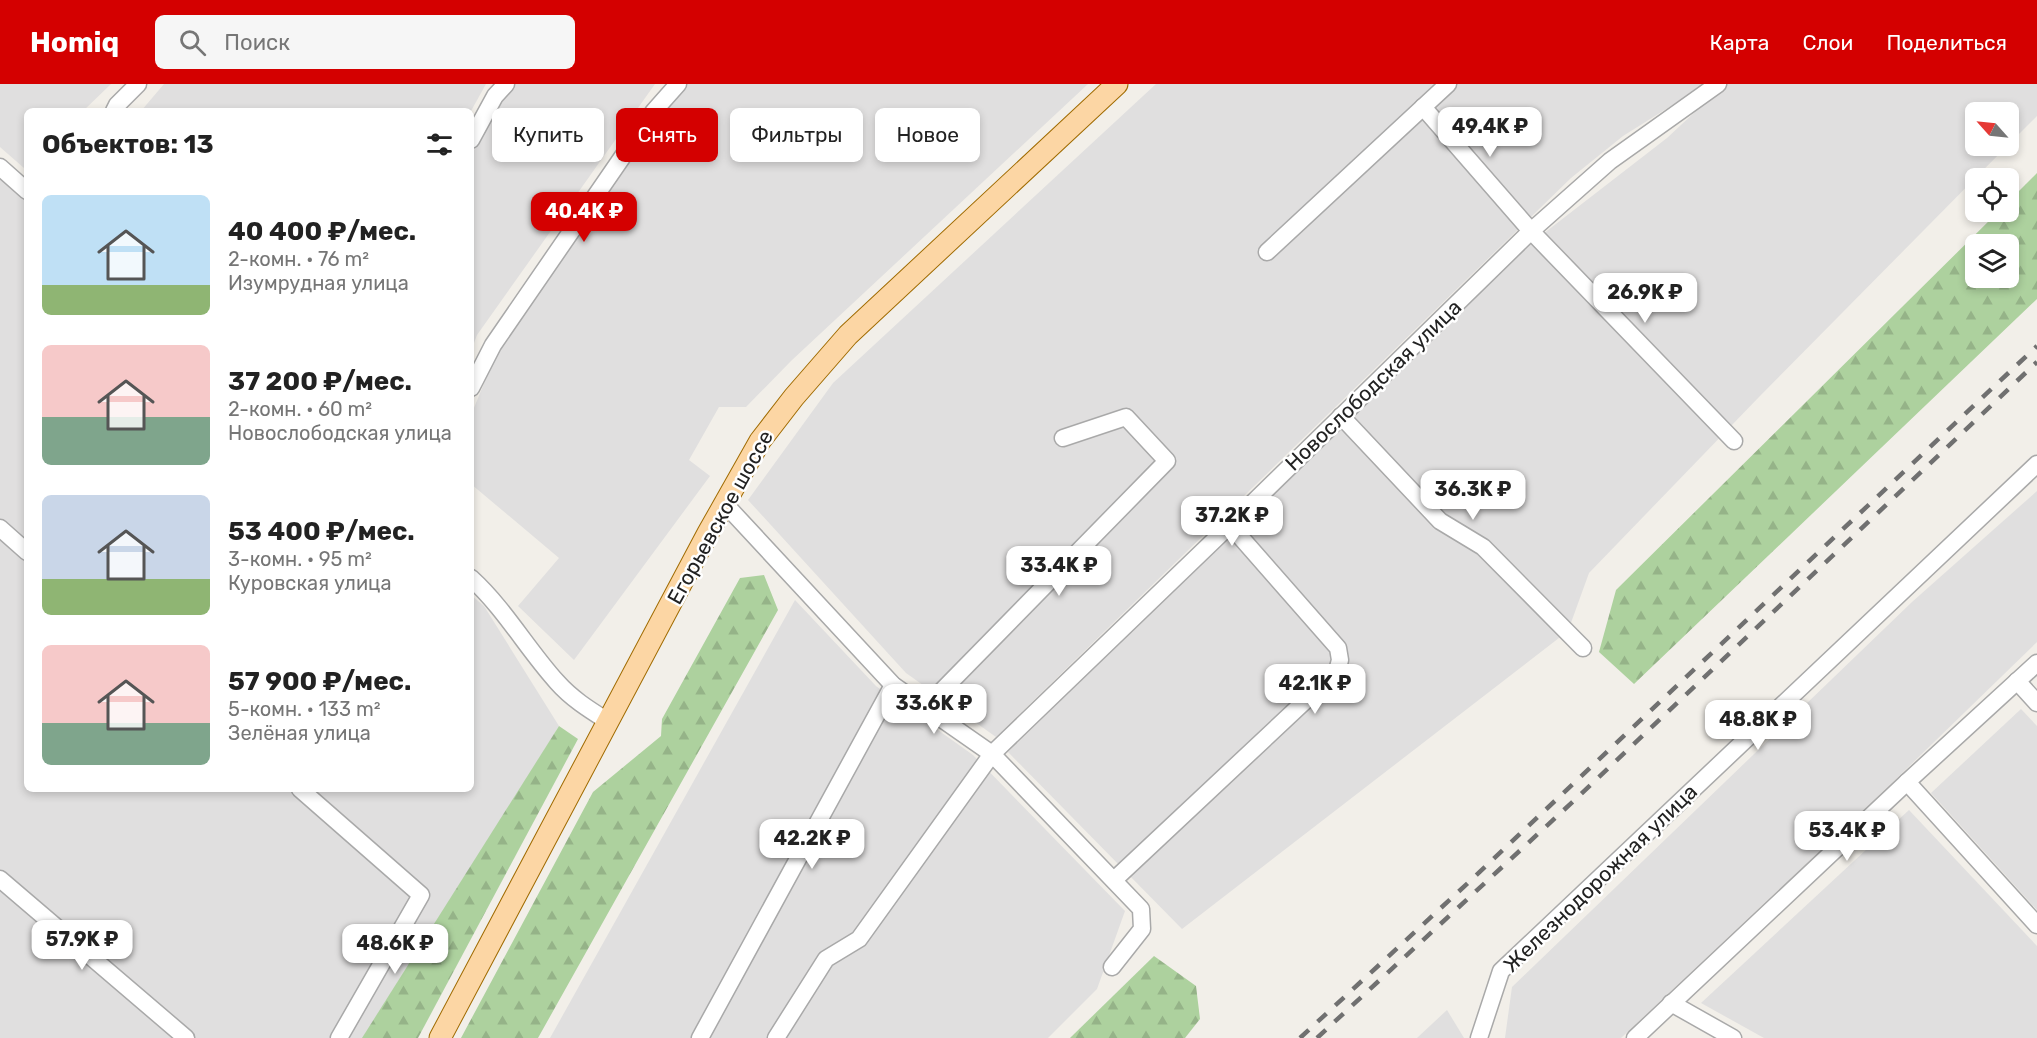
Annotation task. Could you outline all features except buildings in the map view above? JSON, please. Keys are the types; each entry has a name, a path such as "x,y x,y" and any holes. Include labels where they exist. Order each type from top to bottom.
{"main road":[{"name":"Егорьевское шоссе","path":"440,1038 724,503 760,441 794,397 848,335 1117,84"}],"street":[{"path":"116,108 138,84"},
{"path":"474,134 495,96 506,84"},
{"path":"474,382 493,345 654,111 678,84"},
{"path":"1267,252 1448,84"},
{"name":"Новослободская улица","path":"776,1038 826,960 859,939 992,754 1531,231 1610,161 1716,85"},
{"path":"1423,107 1531,231 1734,441"},
{"path":"0,167 24,187"},
{"path":"1341,416 1440,521 1483,547 1583,648"},
{"path":"925,708 1167,461 1126,417 1063,438"},
{"name":"Железнодорожная улица","path":"1479,1038 1501,971 2037,464"},
{"path":"724,503 893,685 992,754 1141,909 1142,929 1112,968"},
{"path":"1114,880 1337,671 1340,660 1338,648 1230,525"},
{"path":"0,528 24,549"},
{"path":"474,581 493,599 559,684 575,699 609,722"},
{"path":"1635,1038 2037,663"},
{"path":"2017,681 2037,703"},
{"path":"700,1038 893,685"},
{"path":"1907,782 2037,925"},
{"path":"303,792 421,895 339,1038"},
{"path":"0,879 186,1038"},
{"path":"1671,1003 1733,1038"}],"shaded area":[{"path":"0,84 111,84 86,108 24,108 24,168 0,147"},
{"path":"164,84 486,84 473,108 144,108"},
{"path":"514,84 655,84 638,108 616,108 616,139 604,156 604,108 495,108 500,98"},
{"path":"682,84 1088,84 791,361 746,407 719,407 689,460 710,476 574,660 518,606 559,558 474,487 474,408 502,340 627,162 718,162 718,108 665,108"},
{"path":"1156,84 1706,84 1623,136 1571,178 996,737 906,673 748,500 833,383"},
{"path":"1725,84 2037,84 2037,116 2019,134 2019,102 1965,102 1965,156 1997,156 1985,168 1965,168 1965,189 1589,573 1568,631 1182,929 1008,752 1530,244 1667,138"},
{"path":"492,114 492,162 600,162 477,335 474,343 474,150"},
{"path":"0,175 24,196 24,792 474,792 474,598 484,606 559,726 369,1038 0,1038"},
{"path":"2037,491 2037,642 1896,779 1621,1038 1505,1038 1512,987 1912,602"},
{"path":"795,600 876,686 973,755 1125,911 1097,989 1048,1038 550,1038"},
{"path":"2021,709 2037,726 2037,910 1931,793"},
{"path":"1909,810 2037,946 2037,1038 1764,1038 1701,1003"},
{"path":"1447,1010 1464,1038 1417,1038"}],"green space":[{"path":"2037,173 2037,299 1634,684 1599,652 1616,590 1965,245 1965,288 2019,288 2019,234 1976,234 1988,222 2019,222 2019,191"},
{"path":"764,575 778,610 538,1038 461,1038 593,792 661,736 662,719 740,578"},
{"path":"559,726 578,739 418,1038 362,1038"},
{"path":"1154,956 1196,986 1200,1019 1185,1038 1070,1038"}],"railway":[{"path":"1300,1038 1469,882 2037,346"},
{"path":"1317,1038 1579,796 2037,362"}]}
